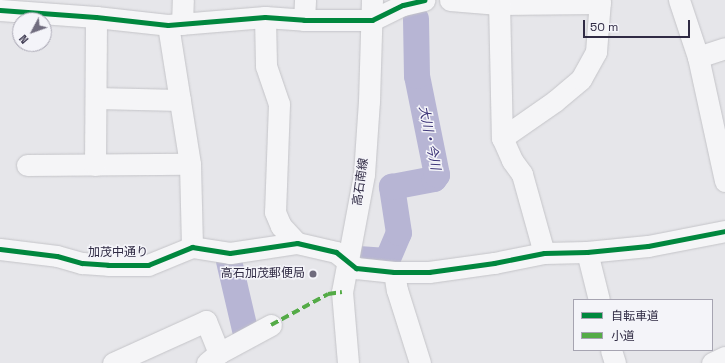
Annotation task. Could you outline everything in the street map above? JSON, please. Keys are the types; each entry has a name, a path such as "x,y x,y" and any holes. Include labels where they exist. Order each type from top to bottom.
{"street":[{"path":"183,0 175,25 180,100 190,164 192,247 230,253 297,243 336,252 356,268 394,272 429,272 494,263 544,253 587,252 648,246 725,231"},
{"name":"高石南線","path":"348,363 342,292 364,174 370,101 372,0"},
{"path":"5,6 175,25 265,17 305,10 372,20 403,5 424,0"},
{"path":"450,0 499,2 600,1 596,52 581,78 555,101 502,138"},
{"path":"679,0 698,57 725,181"},
{"path":"499,2 502,138 512,160 522,174 544,253"},
{"path":"95,165 96,17"},
{"path":"265,17 266,66 279,104 276,212 281,226 297,243"},
{"path":"698,57 725,48"},
{"path":"96,98 180,100"},
{"path":"27,165 190,164"},
{"name":"加茂中通り","path":"0,249 57,256 82,263 108,265 148,265 192,247"},
{"path":"587,252 599,299"},
{"path":"394,272 397,290 420,363"},
{"path":"113,363 206,321 213,358 271,325"},
{"path":"712,363 725,357"}],"waterway":[{"name":"大川・今川","path":"358,259 387,261 399,233 392,187 434,179 437,175 417,76 416,19"},
{"name":"大川・今川","path":"229,261 246,334"}],"marked path":[{"path":"271,325 328,294 342,292"}],"cycle path":[{"path":"0,10 96,17 168,25 265,17 304,20 372,20 403,5 424,0"},
{"path":"0,249 57,256 82,263 108,265 148,265 192,247 230,253 297,243 336,252 356,268 394,272 429,272 494,263 544,253 587,252 648,246 725,231"}],"place":[{"name":"高石加茂郵便局","path":"313,274"}]}
